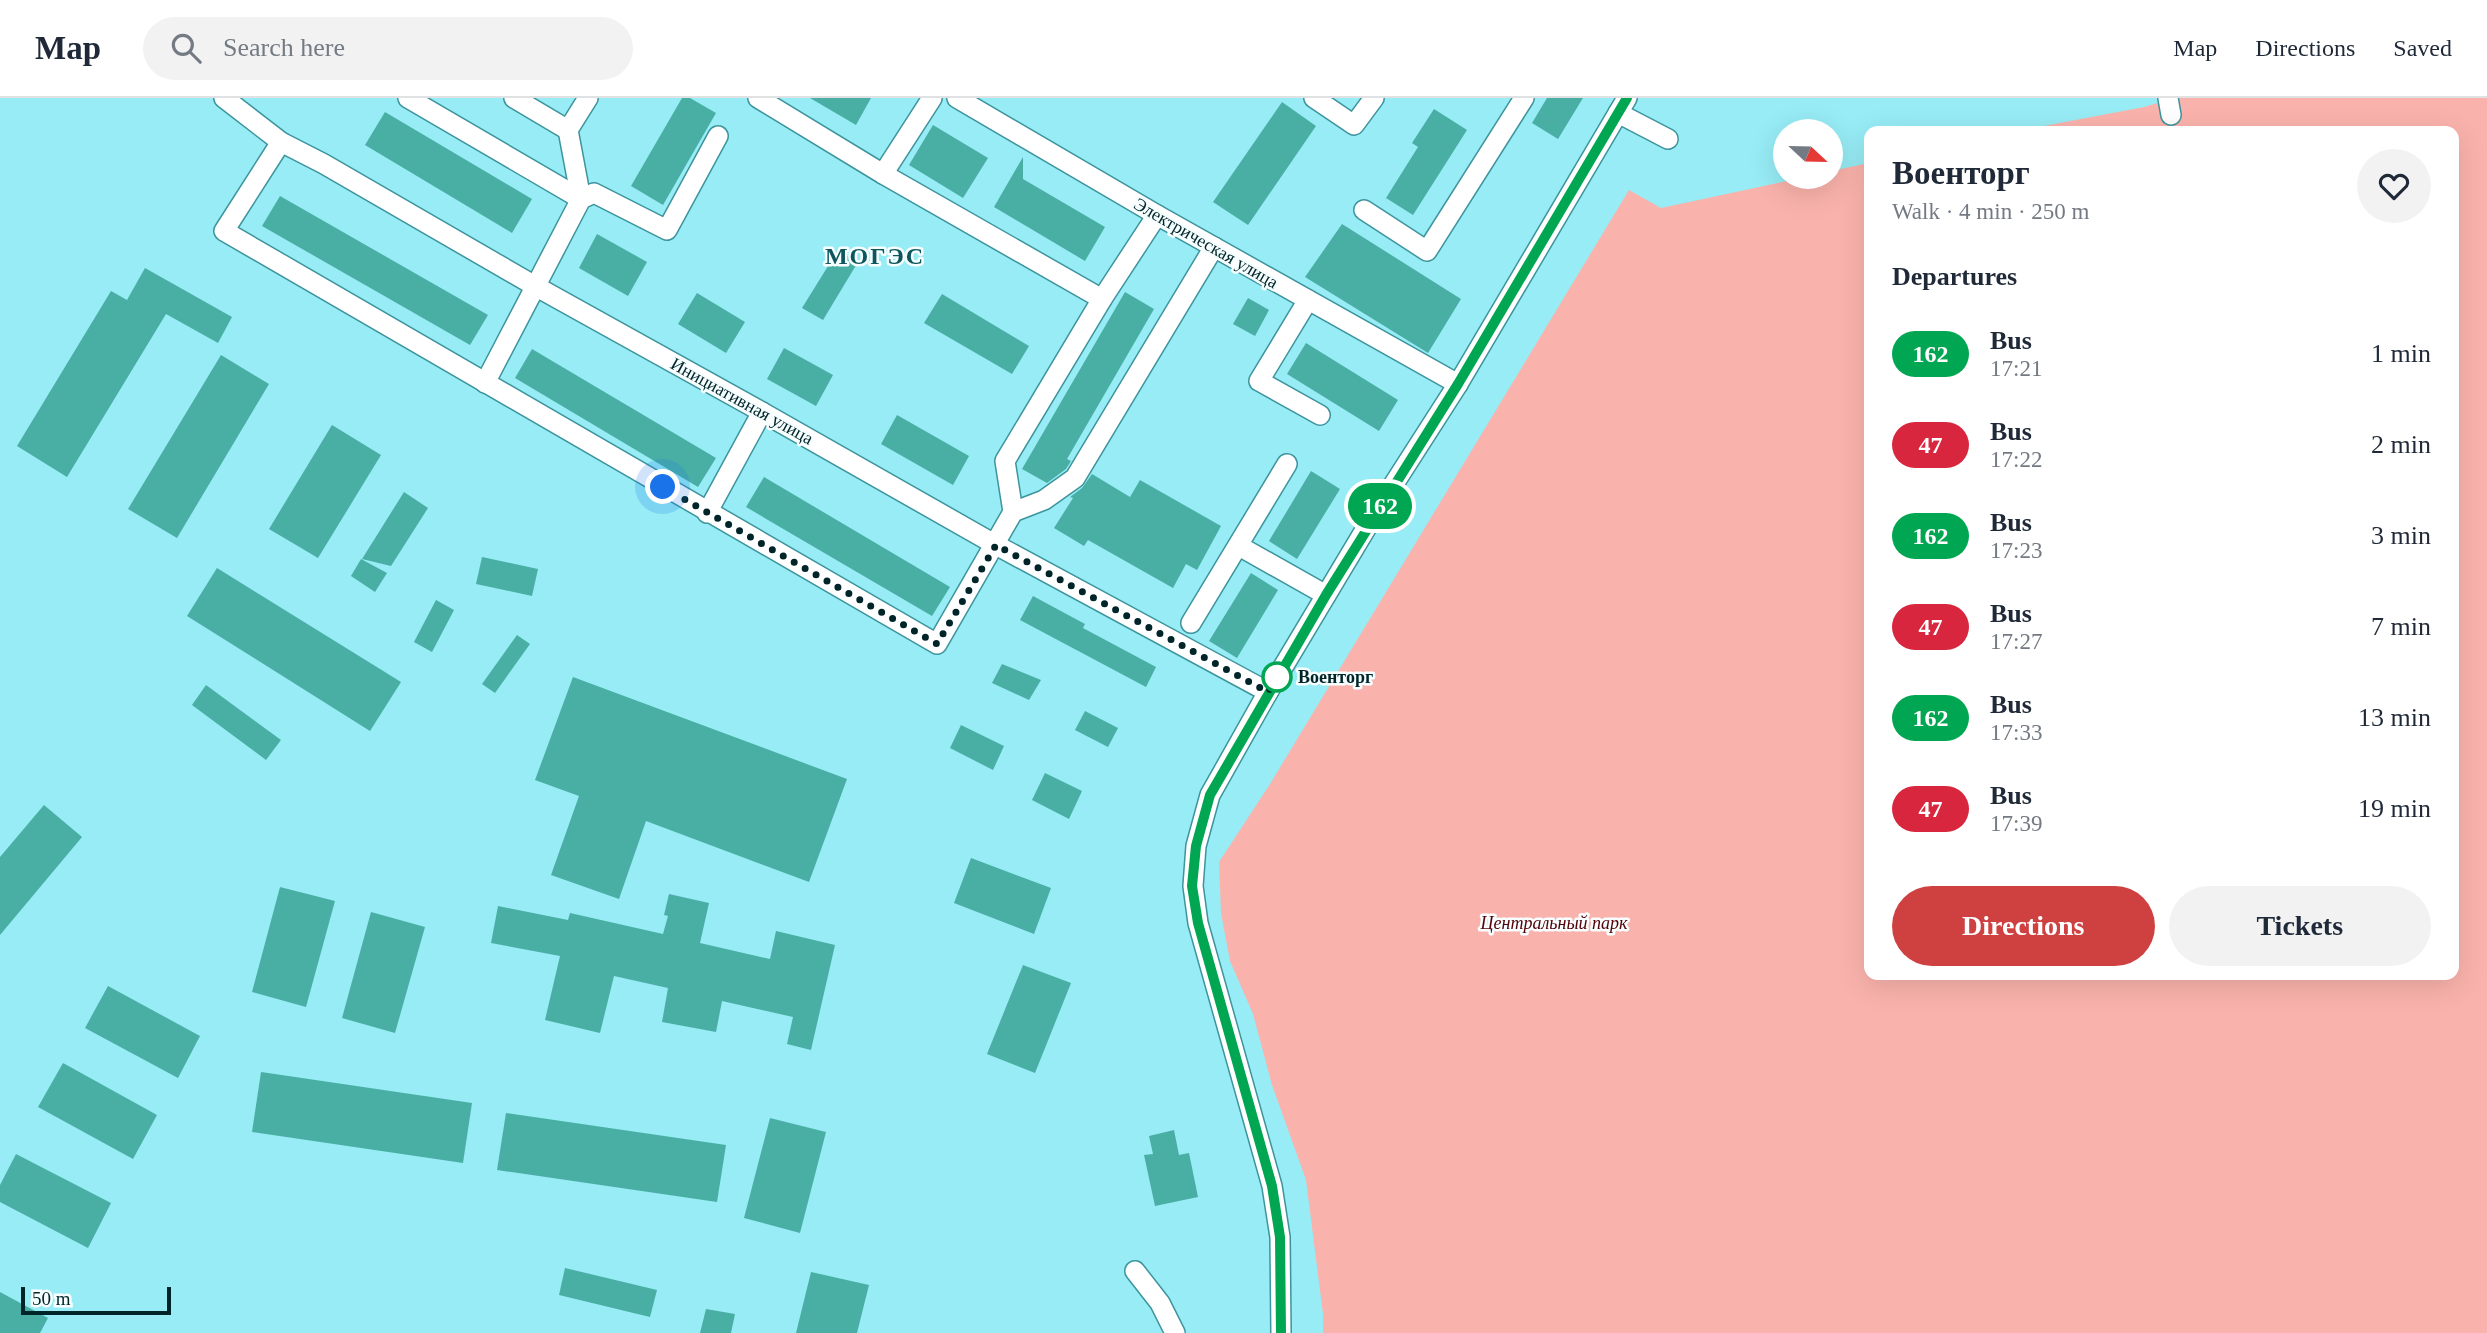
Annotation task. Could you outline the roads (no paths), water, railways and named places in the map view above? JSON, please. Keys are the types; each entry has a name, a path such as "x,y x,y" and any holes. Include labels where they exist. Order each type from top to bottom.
{"street":[{"path":"408,98 581,200"},
{"path":"514,98 568,130"},
{"path":"581,200 568,130 588,98"},
{"path":"758,98 883,174 1102,299"},
{"path":"883,174 932,98"},
{"name":"Электрическая улица","path":"957,98 1157,215 1458,384"},
{"path":"1314,98 1354,125 1374,98"},
{"path":"1364,210 1427,251 1524,98"},
{"name":"Инициативная улица","path":"232,100 281,142 996,545 1268,692"},
{"path":"1281,1333 1280,1237 1272,1186 1198,923 1192,886 1196,846 1210,795 1326,595 1458,384 1623,105 1668,139"},
{"path":"485,383 581,200 594,193 667,230 718,136"},
{"path":"281,142 224,231 937,644 1013,512 1005,461 1102,299 1157,215"},
{"path":"1013,512 1044,500 1075,478 1214,247"},
{"path":"1308,300 1259,381 1320,415"},
{"path":"707,513 762,412"},
{"path":"1191,623 1287,464"},
{"path":"1239,545 1326,595"},
{"path":"1135,1271 1160,1303 1175,1333"}],"place":[{"name":"Военторг","path":"1277,677"}],"district":[{"name":"МОГЭС","path":"875,256"}],"park label":[{"name":"Центральный парк","path":"1554,923"}]}
